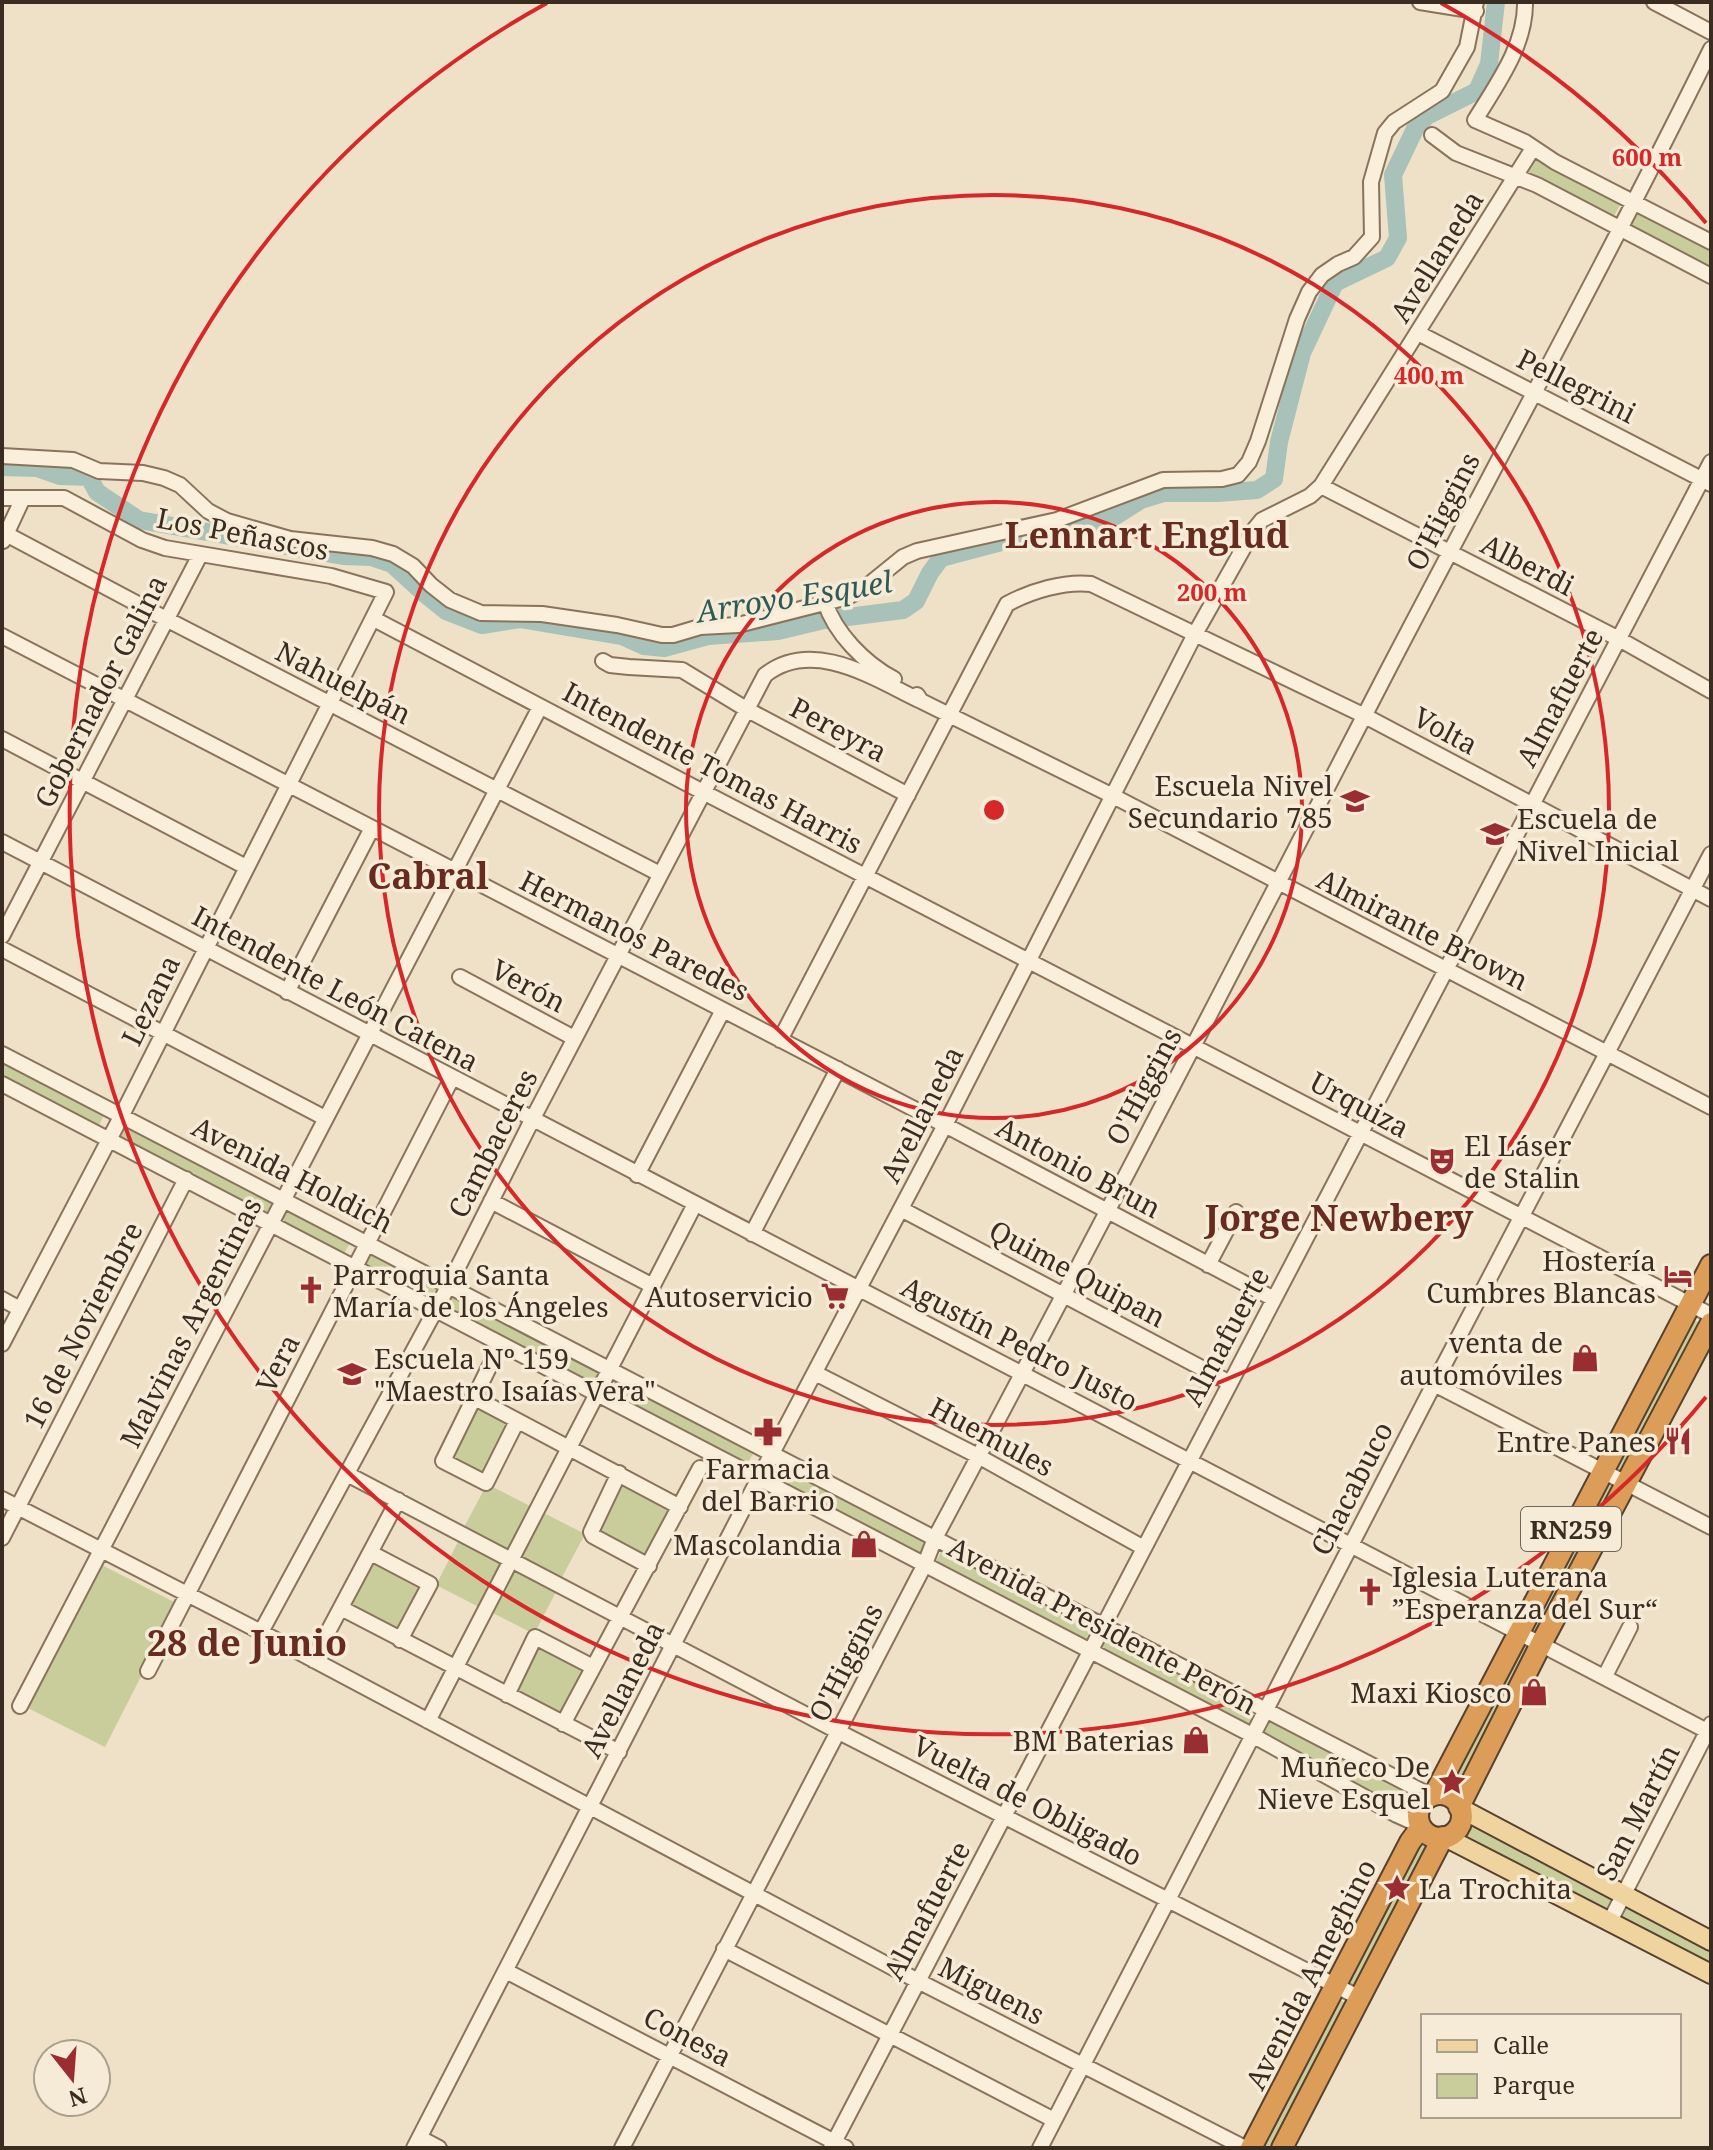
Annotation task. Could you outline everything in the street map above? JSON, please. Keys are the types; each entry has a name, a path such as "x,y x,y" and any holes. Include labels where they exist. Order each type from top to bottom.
{"highway":[{"name":"RN259","path":"1420,1826 1418,1810 1433,1795 1711,1265"},
{"name":"RN259","path":"1444,1837 1451,1835 1460,1824 1460,1807 1542,1642 1711,1323"},
{"path":"1433,1795 1448,1796 1460,1807"},
{"path":"1420,1826 1430,1836 1444,1837"},
{"name":"Avenida Ameghino","path":"1248,2148 1420,1826"},
{"name":"Avenida Ameghino","path":"1282,2148 1444,1837"}],"main road":[{"path":"1460,1807 1711,1941"},
{"path":"1444,1837 1711,1974"}],"street":[{"path":"2,456 73,460 99,471 143,473 164,478 180,485 208,511 227,521 290,539 372,548 393,554 413,566 450,600 481,613 542,614 673,635 700,627 738,625 827,608 855,593 903,557 917,551 1057,520 1163,480 1222,479 1238,475 1249,462 1258,441 1297,319 1309,292 1322,275 1354,257 1372,237 1371,182 1385,133 1394,122 1442,91 1467,47 1476,7 1420,2"},
{"path":"1525,2 1526,16 1518,43 1475,120 1711,242"},
{"path":"1654,2 1711,32"},
{"name":"O'Higgins","path":"622,2148 839,1732 925,1564 935,1538 1533,392 1622,229 1711,49"},
{"path":"1432,135 1456,153 1517,176 1711,276"},
{"name":"Avellaneda","path":"417,2143 759,1478 945,1125 1195,634 1262,520 1310,496 1321,486 1533,148"},
{"name":"Pellegrini","path":"1418,333 1707,482"},
{"name":"Almafuerte","path":"837,2146 889,2036 1190,1459 1619,639 1707,482 1711,462"},
{"name":"Alberdi","path":"1321,486 1619,639 1711,691"},
{"name":"Los Peñascos","path":"2,498 64,498 142,540 200,555 331,576 386,592"},
{"path":"4,538 23,498"},
{"name":"Nahuelpán","path":"4,538 660,874"},
{"name":"Gobernador Galina","path":"2,936 200,555"},
{"name":"Volta","path":"950,715 1007,604 1023,595 1078,582 1091,584 1365,716 1711,899"},
{"name":"Lezana","path":"2,1344 122,1115 386,592"},
{"path":"827,608 838,630 881,672 914,690 921,701"},
{"name":"Intendente Tomas Harris","path":"374,619 1028,960"},
{"name":"Hermanos Paredes","path":"2,636 945,1125"},
{"name":"Cambaceres","path":"261,1632 449,1285 574,1038 765,675 776,666 809,659 834,662 921,701"},
{"path":"603,661 610,665 682,670 746,709"},
{"name":"Almirante Brown","path":"921,701 1113,796 1711,1107"},
{"name":"Malvinas Argentinas","path":"20,1706 540,707"},
{"name":"Pereyra","path":"746,709 908,795"},
{"path":"780,1040 950,715"},
{"path":"2,739 246,867"},
{"path":"287,992 372,828"},
{"name":"Intendente León Catena","path":"2,842 859,1289"},
{"name":"Chacabuco","path":"1043,2147 1054,2120 1252,1735 1711,854"},
{"path":"2,949 325,1118"},
{"name":"Urquiza","path":"1028,960 1711,1315"},
{"name":"Verón","path":"460,977 574,1038"},
{"path":"637,1175 723,1010"},
{"name":"Avenida Holdich","path":"2,1054 772,1453"},
{"path":"752,1234 838,1069"},
{"name":"Vera","path":"148,1671 452,1078"},
{"name":"Avenida Holdich","path":"2,1084 759,1478"},
{"name":"Antonio Brun","path":"945,1125 1274,1299"},
{"name":"16 de Noviembre","path":"2,1538 186,1179"},
{"path":"491,1201 651,1285"},
{"path":"428,1721 695,1204"},
{"name":"Quime Quipan","path":"901,1209 1230,1383"},
{"path":"1208,1265 1236,1212"},
{"name":"Agustín Pedro Justo","path":"859,1289 1710,1729"},
{"path":"2,1299 20,1309"},
{"path":"500,1345 443,1461 486,1483 517,1421"},
{"name":"Huemules","path":"815,1373 978,1456 1144,1548"},
{"path":"1434,1384 1711,1527"},
{"path":"473,1397 680,1507"},
{"name":"Avenida Presidente Perón","path":"772,1453 1433,1795"},
{"path":"563,1724 700,1468"},
{"path":"619,1473 591,1532 593,1536 649,1566"},
{"name":"Vuelta de Obligado","path":"347,1474 839,1732 1360,1998"},
{"name":"Avenida Presidente Perón","path":"759,1478 1420,1826"},
{"name":"Miguens","path":"2,1499 261,1632 918,1981 1248,2148"},
{"path":"313,1660 398,1500"},
{"path":"371,1553 430,1584 400,1640"},
{"path":"341,1608 619,1752"},
{"path":"1605,1676 1630,1627"},
{"path":"507,1695 535,1637 593,1667"},
{"name":"San Martín","path":"1609,1923 1710,1729"},
{"path":"724,1949 1054,2120"},
{"name":"Conesa","path":"506,1971 837,2146"},
{"path":"417,2143 439,2148"}],"green space":[{"path":"1535,158 1621,203 1613,218 1527,174"},
{"path":"1638,210 1711,248 1711,267 1630,226"},
{"path":"2,1059 105,1112 98,1128 2,1079"},
{"path":"125,1122 275,1199 266,1215 117,1138"},
{"path":"286,1204 352,1239 344,1254 278,1220"},
{"path":"372,1251 438,1285 430,1301 364,1266"},
{"path":"450,1292 601,1368 593,1384 442,1307"},
{"path":"1690,1319 1702,1324 1626,1474 1614,1469"},
{"path":"616,1380 754,1452 746,1466 609,1394"},
{"path":"477,1404 510,1421 481,1475 448,1457"},
{"path":"779,1464 929,1541 921,1556 771,1480"},
{"path":"1604,1479 1616,1485 1540,1635 1528,1629"},
{"path":"620,1481 670,1507 644,1557 594,1532"},
{"path":"487,1484 530,1506 506,1551 463,1529"},
{"path":"542,1512 585,1534 561,1579 519,1557"},
{"path":"459,1540 502,1562 479,1607 436,1585"},
{"path":"943,1548 1093,1625 1085,1641 935,1564"},
{"path":"96,1562 178,1604 105,1747 22,1705"},
{"path":"371,1563 418,1588 395,1630 348,1605"},
{"path":"515,1568 557,1590 534,1634 491,1612"},
{"path":"1106,1634 1256,1711 1248,1726 1097,1650"},
{"path":"1520,1639 1532,1645 1456,1795 1444,1789"},
{"path":"537,1647 584,1672 561,1713 514,1689"},
{"path":"1268,1720 1418,1796 1410,1812 1260,1735"},
{"path":"1466,1820 1616,1897 1608,1913 1458,1836"},
{"path":"1420,1836 1432,1841 1356,1991 1344,1986"},
{"path":"1625,1905 1711,1948 1711,1968 1617,1920"},
{"path":"1336,1998 1348,2004 1275,2148 1260,2148"}],"waterway":[{"name":"Arroyo Esquel","path":"2,467 37,468 60,476 89,477 97,492 139,520 343,556 371,557 392,564 446,611 482,625 521,619 622,636 644,646 664,648 708,636 778,631 824,620 903,610 916,601 941,558 1028,535 1059,533 1111,519 1141,500 1164,493 1257,490 1274,479 1279,442 1302,353 1335,283 1387,258 1398,238 1393,175 1415,129 1427,116 1477,91 1489,64 1496,2"}],"place":[{"name":"Escuela Nivel Secundario 785","path":"1355,801"},
{"name":"Escuela de Nivel Inicial","path":"1495,834"},
{"name":"El Láser de Stalin","path":"1442,1161"},
{"name":"Hostería Cumbres Blancas","path":"1678,1276"},
{"name":"Parroquia Santa María de los Ángeles","path":"311,1290"},
{"name":"Autoservicio","path":"835,1296"},
{"name":"venta de automóviles","path":"1585,1358"},
{"name":"Escuela Nº 159 \"Maestro Isaías Vera\"","path":"352,1374"},
{"name":"Farmacia del Barrio","path":"768,1432"},
{"name":"Entre Panes","path":"1678,1441"},
{"name":"Mascolandia","path":"864,1544"},
{"name":"Iglesia Luterana ”Esperanza del Sur“","path":"1370,1592"},
{"name":"Maxi Kiosco","path":"1534,1692"},
{"name":"BM Baterias","path":"1196,1740"},
{"name":"Muñeco De Nieve Esquel","path":"1452,1782"},
{"name":"La Trochita","path":"1397,1888"}],"district":[{"name":"Lennart Englud","path":"1147,534"},
{"name":"Cabral","path":"428,875"},
{"name":"Jorge Newbery","path":"1339,1217"},
{"name":"28 de Junio","path":"247,1642"}]}
